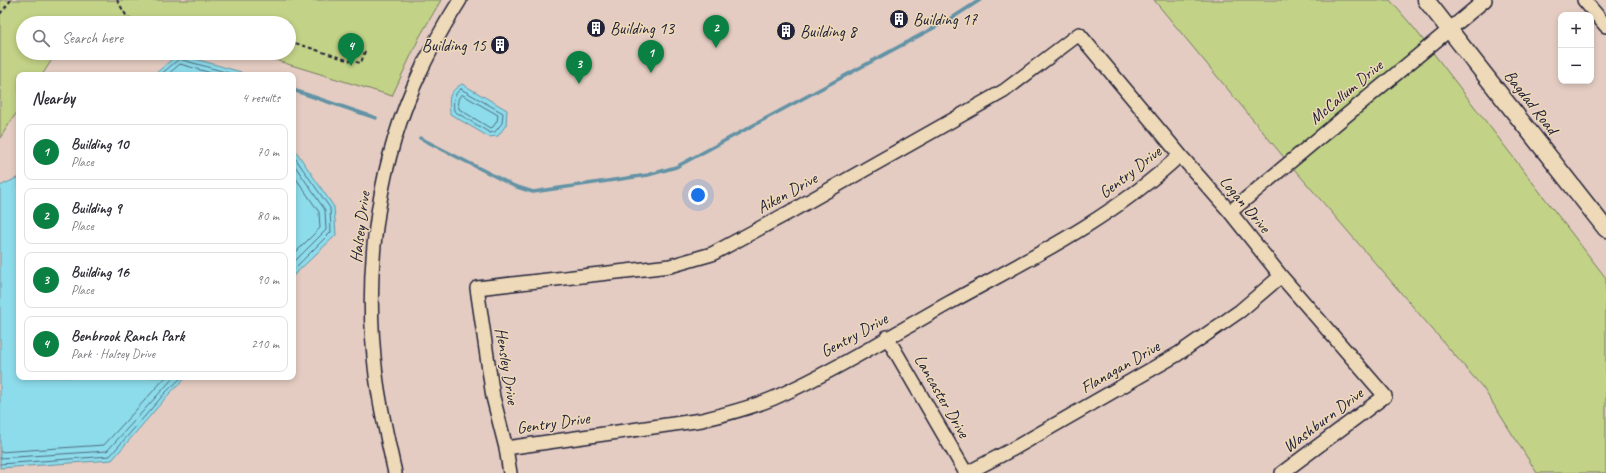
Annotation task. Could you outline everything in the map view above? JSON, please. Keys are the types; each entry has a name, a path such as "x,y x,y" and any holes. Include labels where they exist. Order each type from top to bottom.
{"street":[{"name":"Halsey Drive","path":"395,473 380,399 374,353 371,306 375,236 389,162 413,88 436,40 460,0"},
{"name":"Bagdad Road","path":"1426,0 1606,229"},
{"name":"McCallum Drive","path":"1230,212 1485,0"},
{"path":"1584,0 1606,26"},
{"name":"Logan Drive","path":"1079,34 1180,155 1230,212 1281,276 1385,396"},
{"name":"Aiken Drive","path":"477,288 670,266 712,254 794,210 1004,91 1079,34"},
{"name":"Gentry Drive","path":"506,448 702,420 734,412 774,398 887,338 1088,226 1156,177 1180,155"},
{"name":"Flanagan Drive","path":"966,473 1011,450 1178,354 1240,311 1281,276"},
{"name":"Hensley Drive","path":"477,288 492,397 506,448 510,473"},
{"name":"Lancaster Drive","path":"887,338 966,473"},
{"name":"Washburn Drive","path":"1282,473 1385,396"}],"path":[{"path":"0,14 11,0"},
{"path":"117,0 126,16"},
{"path":"296,43 361,63 365,51"}],"green space":[{"path":"0,0 441,0 420,36 392,96 275,60 296,60 296,16 16,16 16,60 52,60 44,72 16,72 16,114 0,138"},
{"path":"1154,0 1390,0 1414,28 1606,278 1606,473 1537,473 1483,388 1282,155"}],"water":[{"path":"171,60 199,60 241,72 157,72"},
{"path":"462,84 507,110 506,125 498,136 489,137 450,114 449,104 451,93"},
{"path":"296,151 334,207 336,235 296,273"},
{"path":"16,178 16,380 184,380 169,394 112,460 0,468 0,186"}],"waterway":[{"path":"420,138 514,186 533,192 648,175 676,167 952,18 980,0"},
{"path":"296,91 376,118"}],"place":[{"name":"Building 17","path":"899,19"},
{"name":"Building 13","path":"596,28"},
{"name":"Building 8","path":"786,31"},
{"name":"Building 15","path":"500,45"},
{"name":"Building 9","path":"716,48"},
{"name":"Benbrook Ranch Park","path":"351,66"},
{"name":"Building 10","path":"651,73"},
{"name":"Building 16","path":"579,84"}]}
